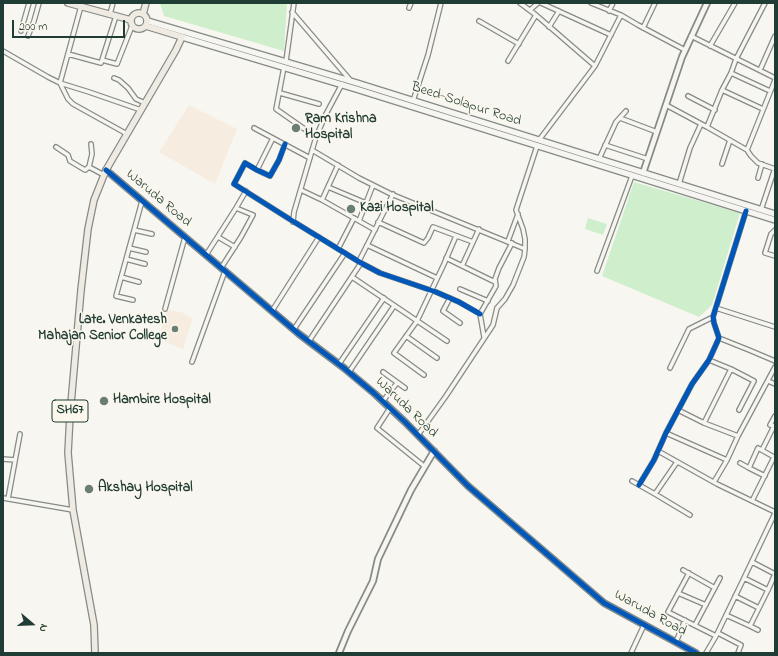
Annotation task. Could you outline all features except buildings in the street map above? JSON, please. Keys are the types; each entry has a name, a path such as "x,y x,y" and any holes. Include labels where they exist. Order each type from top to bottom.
{"main road":[{"path":"68,3 113,15 132,23 139,30 147,24"},
{"path":"141,13 142,3"},
{"path":"132,23 134,15 141,13 146,3"},
{"path":"141,13 146,16 147,24"},
{"path":"147,24 182,37"},
{"name":"Beed-Solapur Road","path":"147,24 285,64 342,84 538,143 599,159 775,214"},
{"name":"Beed-Solapur Road","path":"182,37 351,81 632,176 775,220"},
{"name":"SH67","path":"95,653 94,625 73,510 68,453 81,290 88,229 94,200 105,173 182,37"}],"street":[{"path":"21,31 30,3"},
{"path":"28,36 39,3"},
{"path":"68,54 101,63 113,15 113,3"},
{"path":"294,3 285,64 276,109 316,137"},
{"path":"409,8 411,3"},
{"path":"413,101 428,55 441,3"},
{"path":"520,3 595,66"},
{"path":"530,10 538,3"},
{"path":"541,3 610,35"},
{"path":"591,3 621,15 685,50"},
{"path":"609,11 613,3"},
{"path":"643,28 655,3"},
{"path":"643,173 682,57 707,3"},
{"path":"710,46 735,3"},
{"path":"707,127 736,59 766,3"},
{"path":"81,6 60,83 68,99 73,104 127,134"},
{"path":"550,27 559,11"},
{"path":"292,12 351,81"},
{"path":"508,61 536,15"},
{"path":"418,435 446,396 493,324 497,308 505,299 513,285 524,257 525,249 523,229 516,210 538,143 595,66 621,15"},
{"path":"480,21 519,44"},
{"path":"102,60 117,64 132,23"},
{"path":"691,36 775,79 747,150"},
{"path":"760,70 775,36"},
{"path":"3,51 60,83 141,110"},
{"path":"731,73 770,91"},
{"path":"114,78 119,80 128,88 136,99 145,103"},
{"path":"293,222 294,212 316,137 342,84"},
{"path":"722,90 764,108"},
{"path":"280,93 319,104"},
{"path":"688,96 714,110"},
{"path":"666,105 747,150 758,163 775,169 760,210"},
{"path":"599,159 616,122 626,111"},
{"path":"620,118 657,132"},
{"path":"679,184 690,148 701,124"},
{"path":"254,128 310,158"},
{"path":"257,170 273,138"},
{"path":"722,164 730,140"},
{"path":"89,167 92,154 91,144"},
{"path":"285,144 279,160 270,176 245,163 234,184 293,222 380,273 450,298 480,314"},
{"path":"605,145 648,159"},
{"path":"56,147 68,155 70,161 85,170 89,167 105,173"},
{"path":"312,150 373,185 525,249"},
{"path":"758,178 762,164"},
{"path":"322,200 338,165"},
{"name":"Waruda Road","path":"105,173 142,201 272,311 383,401 468,486 604,603 696,653"},
{"path":"597,272 632,176"},
{"path":"360,221 373,185"},
{"path":"328,187 366,203"},
{"path":"301,190 375,230"},
{"path":"206,255 246,191"},
{"path":"309,341 352,277 393,194"},
{"path":"133,300 116,296 142,201"},
{"path":"192,362 223,270 234,247 253,215 236,208"},
{"path":"639,485 654,460 666,433 692,384 709,360 719,338 713,317 746,211"},
{"path":"508,241 518,214"},
{"path":"338,249 354,218"},
{"path":"378,222 424,243 433,227 473,242"},
{"path":"462,266 479,229"},
{"path":"134,230 152,234"},
{"path":"775,230 771,234 765,253 775,256"},
{"path":"424,375 394,353 417,321 456,236"},
{"path":"218,237 234,247"},
{"path":"272,311 319,237"},
{"path":"165,310 185,238"},
{"path":"484,337 480,314 496,286 495,279 499,268 512,243"},
{"path":"367,245 437,278"},
{"path":"129,248 146,252"},
{"path":"294,329 345,253"},
{"path":"446,258 495,282"},
{"path":"126,259 145,264"},
{"path":"352,277 447,341"},
{"path":"121,278 139,282"},
{"path":"460,289 488,301"},
{"path":"339,364 384,298"},
{"path":"450,298 443,311 460,323"},
{"path":"349,372 394,306"},
{"path":"716,308 775,327"},
{"path":"670,368 689,329 713,317"},
{"path":"406,336 437,358"},
{"path":"719,338 775,361"},
{"path":"709,360 731,368 754,381 739,410"},
{"path":"714,482 775,367"},
{"path":"704,423 731,368"},
{"path":"383,372 405,388"},
{"path":"768,382 775,384"},
{"path":"383,401 397,383"},
{"path":"390,408 377,428 424,466"},
{"path":"678,410 704,423 738,436"},
{"path":"762,450 774,426 770,425 775,416"},
{"path":"666,433 727,460"},
{"path":"8,499 20,434"},
{"path":"749,468 758,448 775,457 752,501"},
{"path":"339,653 348,631 373,581 378,559 424,466 434,451"},
{"path":"658,451 775,513 717,634 706,653"},
{"path":"3,459 15,460"},
{"path":"655,494 677,462"},
{"path":"740,463 765,476"},
{"path":"632,481 690,515"},
{"path":"3,498 73,510"},
{"path":"750,626 775,574 752,562"},
{"path":"683,570 715,588"},
{"path":"690,573 668,612 741,645 738,653"},
{"path":"695,625 720,578"},
{"path":"744,578 768,590"},
{"path":"678,593 706,605"},
{"path":"735,596 759,608"},
{"path":"726,615 758,630"},
{"path":"676,642 685,620"},
{"path":"632,653 644,625"}],"shaded area":[{"path":"189,105 237,129 215,184 159,152"},
{"name":"Late. Venkatesh Mahajan Senior College","path":"167,310 181,312 193,318 183,349 158,339"}],"green space":[{"path":"160,3 287,3 284,51 164,16"},
{"path":"634,182 740,213 712,305 699,317 602,276"},
{"path":"588,218 607,224 603,235 585,229"}],"cycle path":[{"path":"285,144 279,160 270,176 245,163 234,184 361,263 380,273 436,292 459,302 480,314"},
{"path":"106,170 299,334 375,394 468,486 604,603 696,653"},
{"path":"639,485 654,460 666,433 692,384 709,360 719,338 713,317 746,211"}],"place":[{"name":"Ram Krishna Hospital","path":"296,128"},
{"name":"Kazi Hospital","path":"351,209"},
{"name":"Late. Venkatesh Mahajan Senior College","path":"175,329"},
{"name":"Hambire Hospital","path":"104,401"},
{"name":"Akshay Hospital","path":"89,489"}]}
